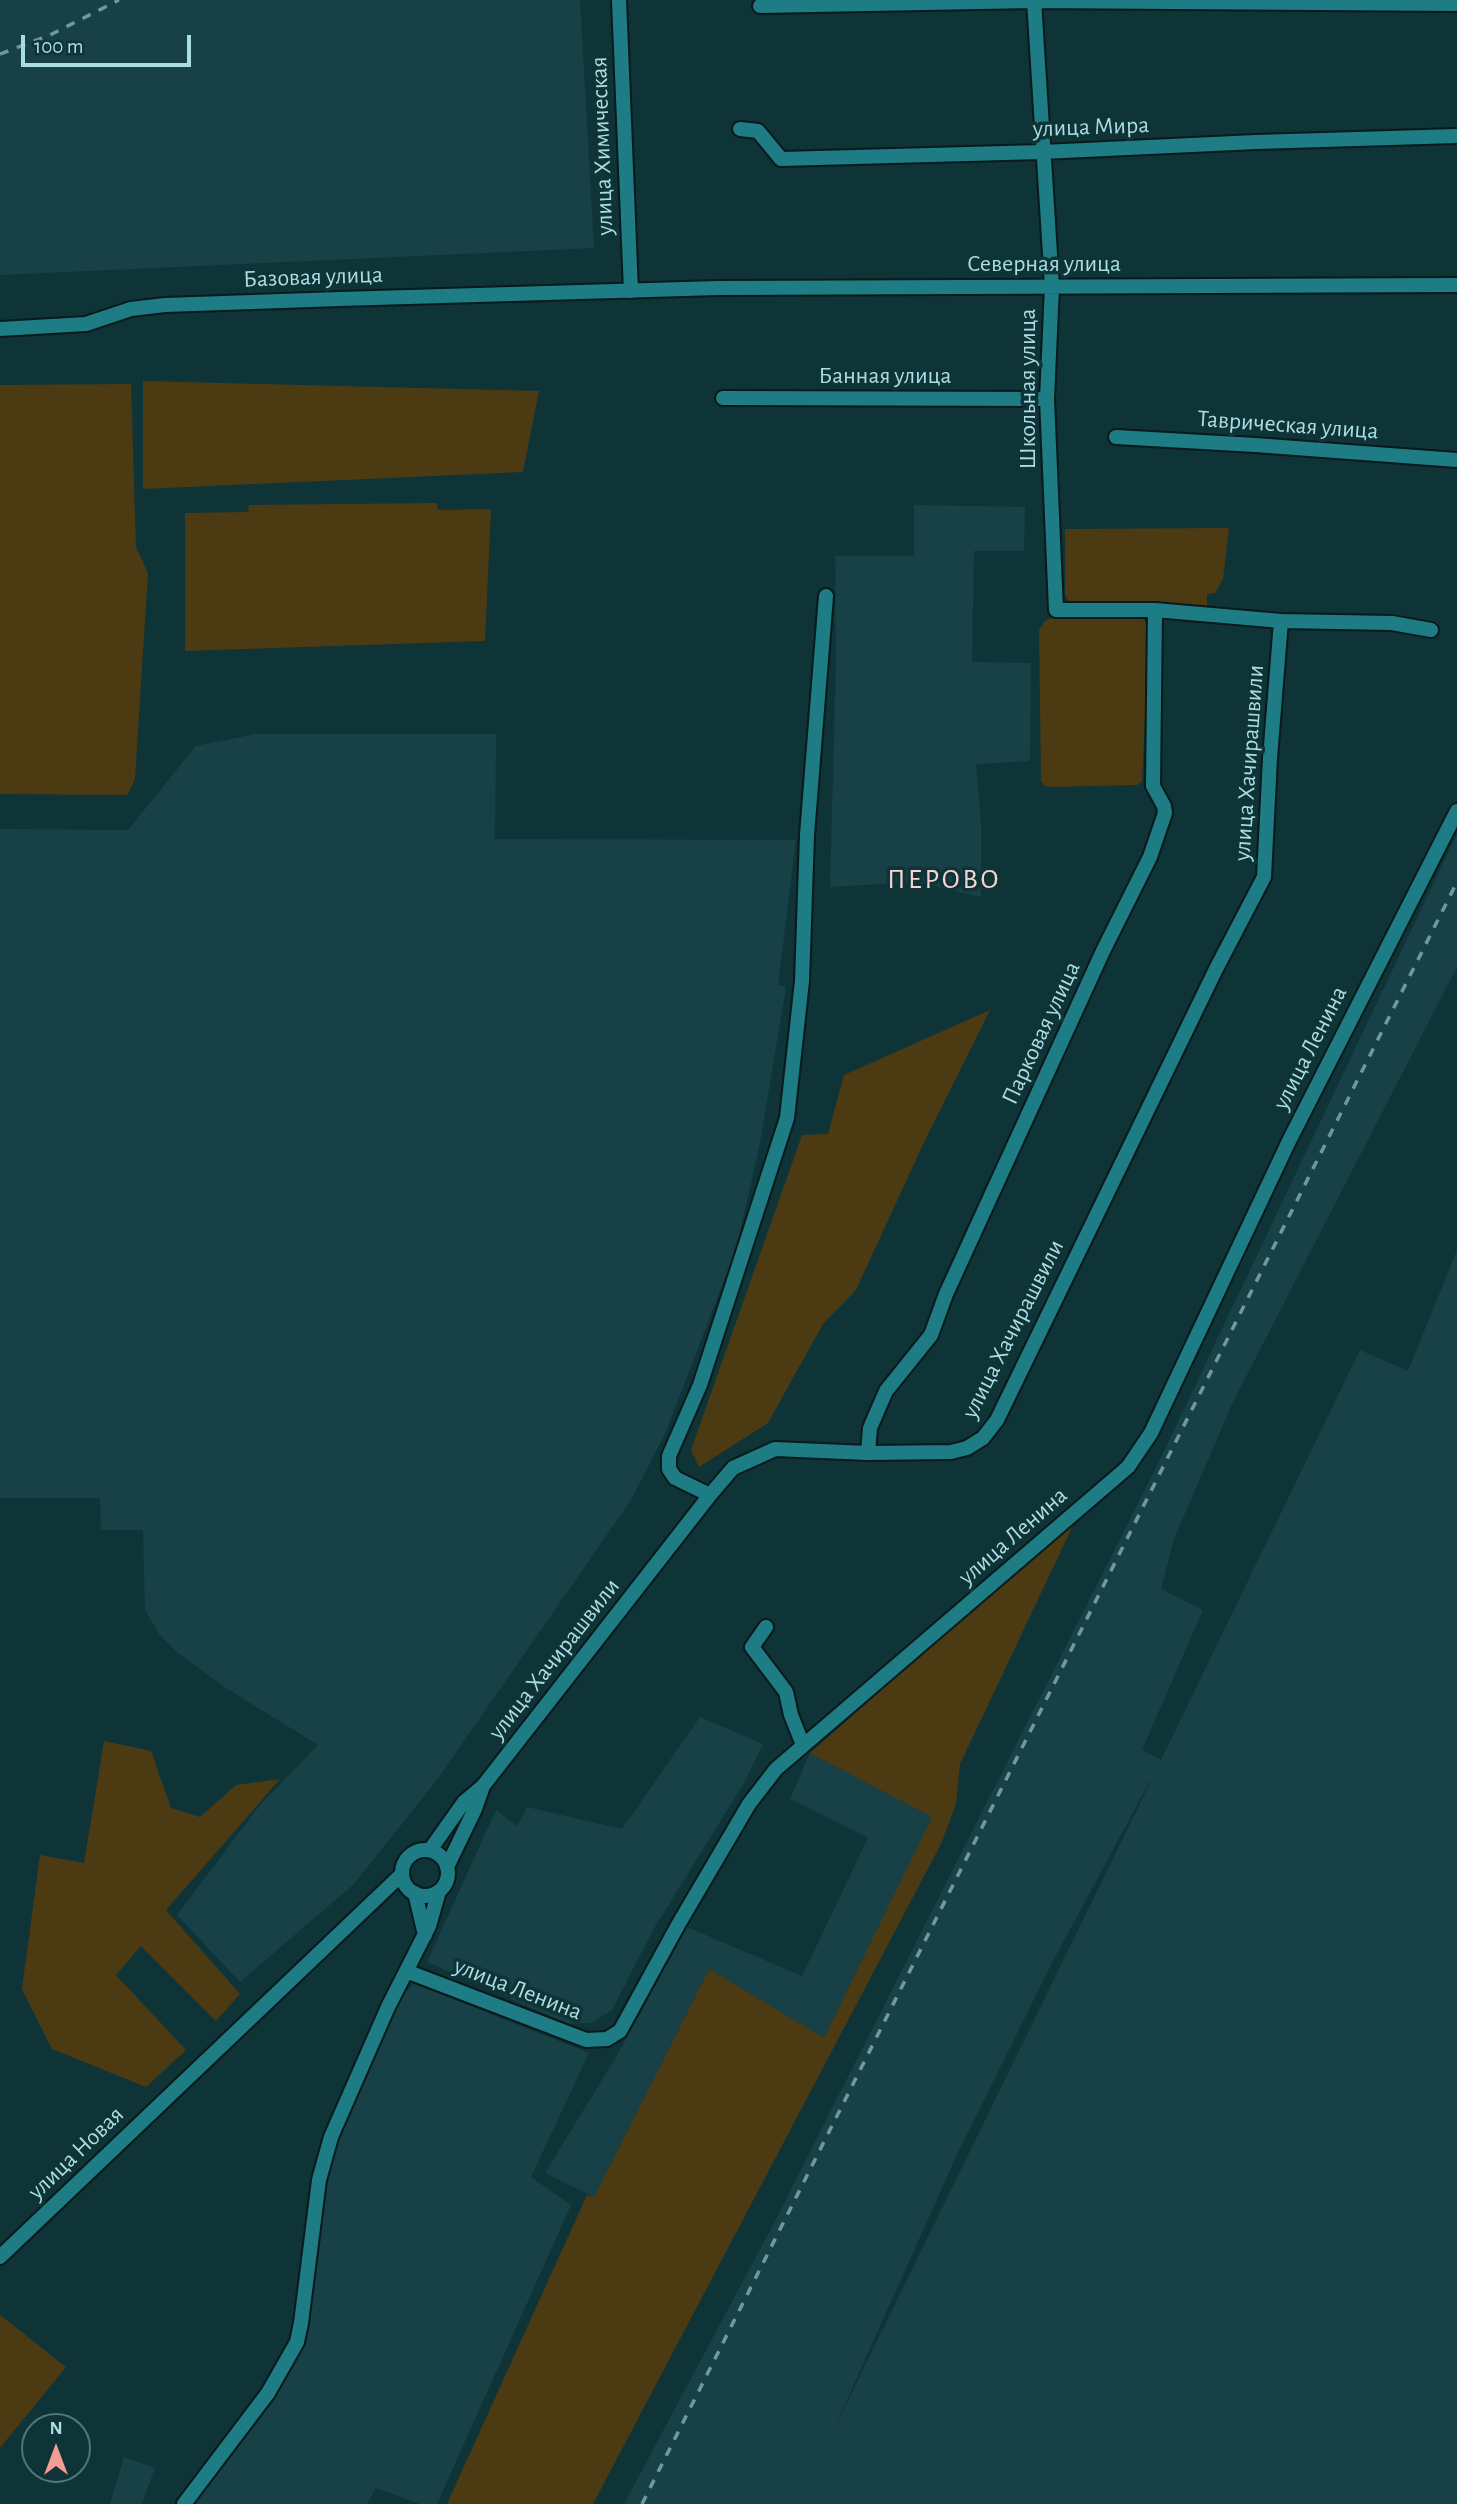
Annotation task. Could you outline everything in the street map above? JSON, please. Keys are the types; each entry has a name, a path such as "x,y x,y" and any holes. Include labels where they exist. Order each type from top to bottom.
{"street":[{"name":"улица Химическая","path":"619,0 631,290"},
{"path":"760,6 1034,1 1457,4"},
{"name":"Школьная улица","path":"1034,1 1052,286 1047,399 1056,610 1155,610"},
{"name":"улица Мира","path":"740,129 758,131 781,159 1457,136"},
{"name":"Северная улица","path":"631,290 1457,285"},
{"name":"Базовая улица","path":"0,329 86,324 131,309 165,306 631,290"},
{"name":"Банная улица","path":"723,398 1047,399"},
{"name":"Таврическая улица","path":"1116,437 1457,460"},
{"path":"710,1495 675,1478 669,1469 669,1457 700,1385 787,1118 802,981 807,835 826,596"},
{"path":"1155,610 1281,621 1392,624 1432,631"},
{"name":"Парковая улица","path":"868,1453 870,1428 886,1391 931,1335 946,1294 1103,951 1150,857 1165,813 1153,786 1155,610"},
{"name":"улица Хачирашвили","path":"430,1850 464,1801 483,1786 733,1468 775,1448 868,1453 951,1452 967,1448 983,1438 997,1420 1216,969 1264,877 1281,621"},
{"name":"улица Ленина","path":"406,1971 586,2040 598,2041 614,2036 625,2024 678,1925 749,1804 776,1769 1128,1467 1151,1433 1289,1141 1457,811"},
{"path":"766,1627 752,1647 786,1692 791,1715 803,1745"},
{"path":"184,2504 268,2393 297,2342 302,2323 319,2180 331,2137 425,1935 439,1891 447,1881 447,1867 475,1810 483,1786"},
{"path":"425,1935 408,1885 405,1863 409,1857 422,1850 430,1850 438,1854 447,1867"},
{"path":"408,1885 430,1895 439,1891"},
{"name":"улица Новая","path":"0,2257 382,1895 408,1885"}],"shaded area":[{"path":"0,0 580,0 594,248 0,275"},
{"path":"143,381 539,391 523,472 143,489"},
{"path":"131,384 136,547 148,573 135,779 127,795 0,794 0,385"},
{"path":"437,503 438,510 491,509 485,641 185,651 185,513 248,512 249,505"},
{"path":"914,505 1025,507 1024,551 974,551 972,662 1031,663 1030,761 976,764 981,825 981,897 916,882 830,887 836,662 835,556 914,556"},
{"path":"1229,528 1223,579 1215,593 1207,594 1207,606 1071,606 1065,595 1065,529"},
{"path":"1052,618 1141,618 1145,621 1149,632 1151,710 1145,717 1142,782 1137,785 1051,787 1045,786 1041,781 1039,630 1045,621"},
{"path":"256,734 496,734 495,839 796,840 778,985 786,987 760,1143 736,1249 665,1434 631,1500 437,1780 354,1884 240,1982 177,1915 260,1805 318,1745 226,1688 178,1653 159,1634 145,1610 143,1530 101,1530 100,1498 0,1498 0,829 128,830 196,746"},
{"path":"1457,834 1457,967 1233,1402 1174,1539 1161,1589 1203,1610 1142,1750 1161,1760 1360,1350 1408,1371 1457,1250 1457,2504 624,2504 774,2223 1156,1468","holes":["1151,1781 833,2431 960,2148 1052,1963"]},
{"path":"990,1010 926,1138 856,1290 823,1324 768,1423 699,1467 691,1450 802,1135 828,1134 844,1075"},
{"path":"1077,1517 960,1764 956,1804 941,1844 593,2504 447,2504 587,2195 594,2197 709,1969 824,2038 932,1817 810,1753"},
{"path":"700,1717 763,1744 744,1783 653,1930 612,2010 591,2023 568,2024 427,1962 496,1810 517,1826 527,1807 622,1829"},
{"path":"104,1741 151,1751 171,1808 200,1817 236,1785 280,1779 166,1910 240,1994 216,2021 141,1946 116,1975 186,2050 146,2087 52,2049 22,1989 40,1855 84,1863"},
{"path":"810,1753 933,1816 824,2039 709,1969 594,2197 545,2173 619,2052 687,1927 802,1976 868,1838 790,1799"},
{"path":"413,1983 589,2053 531,2177 571,2205 437,2504 420,2504 376,2488 367,2504 186,2504 259,2401 304,2325 317,2194 350,2105 393,2009"},
{"path":"0,2315 66,2367 29,2413 21,2413 21,2422 0,2448"},
{"path":"124,2457 155,2468 142,2504 110,2504"}],"railway":[{"path":"0,54 50,35 119,0"},
{"path":"642,2504 1457,882"}],"district":[{"name":"ПЕРОВО","path":"944,880"}]}
